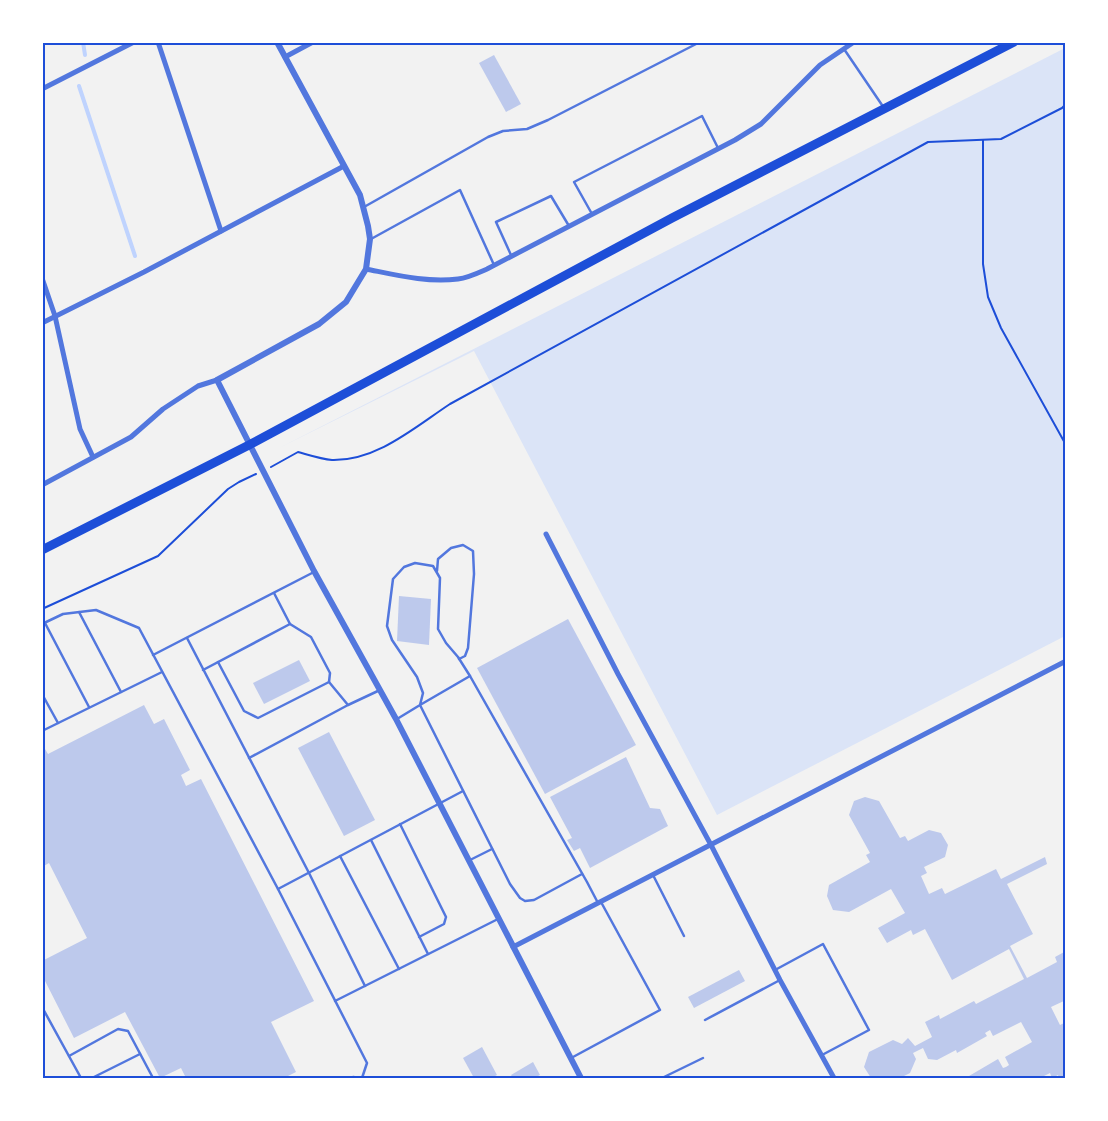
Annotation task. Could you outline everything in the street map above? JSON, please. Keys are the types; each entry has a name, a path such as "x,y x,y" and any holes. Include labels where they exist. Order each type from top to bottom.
{"highway":[{"path":"42,550 249,446 672,218 1014,42"}],"street":[{"path":"42,89 134,42"},
{"path":"158,42 221,231"},
{"path":"42,485 131,437 163,410 198,386 217,380 319,324 346,302 366,269 370,239 360,195 277,42"},
{"path":"285,57 312,42"},
{"path":"839,42 844,49"},
{"path":"366,269 406,277 440,280 460,279 494,266 736,140 761,124 820,65 854,42"},
{"path":"42,323 344,166"},
{"path":"42,278 55,316 80,429 93,457"},
{"path":"217,380 314,571 396,719 581,1078"},
{"path":"546,534 618,674 834,1078"},
{"path":"513,947 1066,661"}],"lane":[{"path":"364,208 488,137 503,131 526,129 548,120 700,42"},
{"path":"844,49 884,109"},
{"path":"593,215 574,182 702,116 718,148"},
{"path":"370,239 460,190 494,266"},
{"path":"512,256 496,222 552,196 570,228"},
{"path":"437,573 438,559 452,548 463,545 473,551 474,574 468,648 465,656 459,659"},
{"path":"571,1058 660,1010 470,676 438,630 440,578 433,566 415,563 404,567 393,579 387,626 392,640 417,677 423,693 420,705 510,884 520,898 525,901 534,900 582,874"},
{"path":"153,655 314,571"},
{"path":"274,592 290,624 311,637 330,673 329,682 348,705"},
{"path":"89,707 44,623 63,614 96,610 139,628 278,889 366,1063 362,1078 351,1078"},
{"path":"80,612 121,692"},
{"path":"204,670 290,624"},
{"path":"187,638 309,872 365,986"},
{"path":"218,662 244,711 258,718 329,682"},
{"path":"42,731 162,672"},
{"path":"396,719 470,676"},
{"path":"250,758 348,705 380,690"},
{"path":"42,694 58,723"},
{"path":"278,889 463,791"},
{"path":"400,824 446,916 444,924 420,937"},
{"path":"371,840 428,954"},
{"path":"469,860 492,848"},
{"path":"340,856 399,969"},
{"path":"653,875 684,936"},
{"path":"335,1001 499,919"},
{"path":"775,970 823,944 869,1030 821,1056"},
{"path":"705,1020 780,980"},
{"path":"42,1007 81,1078"},
{"path":"69,1056 118,1029 128,1031 153,1078"},
{"path":"92,1078 140,1054"},
{"path":"662,1078 703,1058"}],"path":[{"path":"282,461 298,452 331,460 349,459 383,448 450,404 928,142 1001,139 1062,108 1066,104"},
{"path":"982,140 983,264 988,298 1002,328 1066,445"},
{"path":"42,609 158,556 228,488 239,482"}],"shaded area":[{"path":"1065,48 1066,497 1063,514 1066,519 1065,636 717,815 474,351 279,448"}],"building":[{"path":"494,55 521,104 506,112 479,63"},
{"path":"399,596 431,599 429,645 397,641"},
{"path":"568,619 636,745 545,794 477,668"},
{"path":"299,660 310,681 264,704 253,683"},
{"path":"144,705 154,724 164,719 190,770 181,775 186,786 201,779 314,1001 271,1022 296,1072 284,1078 186,1078 181,1068 160,1078 125,1012 74,1038 42,975 42,961 87,938 49,863 42,867 42,744 48,754"},
{"path":"329,732 375,820 344,836 298,748"},
{"path":"626,757 650,808 660,809 668,826 590,868 580,848 574,851 567,840 572,838 550,797"},
{"path":"865,797 879,801 900,838 905,836 908,841 929,830 941,833 948,845 945,857 924,867 927,873 921,876 929,894 942,888 945,894 996,869 1001,879 1045,857 1047,864 1007,884 1033,934 1010,946 1027,978 1057,962 1055,957 1066,951 1066,1000 1051,1007 1060,1025 1066,1022 1066,1078 1059,1078 1058,1075 1052,1078 1050,1073 1040,1078 969,1078 969,1076 998,1059 1003,1068 1006,1067 1009,1065 1005,1057 1032,1042 1021,1022 993,1036 990,1030 985,1033 987,1036 957,1053 956,1050 937,1060 928,1059 923,1048 913,1053 916,1059 910,1073 900,1078 871,1078 864,1067 869,1052 893,1040 902,1044 908,1038 915,1046 932,1037 925,1022 939,1015 940,1019 974,1001 976,1004 1024,979 1009,949 952,980 925,929 913,935 911,930 887,943 878,928 905,913 891,889 849,912 833,910 827,896 829,885 870,862 866,855 870,853 849,815 854,801"},
{"path":"739,970 745,981 694,1008 688,997"},
{"path":"482,1047 497,1075 491,1078 474,1078 463,1058"},
{"path":"533,1062 540,1075 534,1078 513,1078 511,1075"}],"waterway":[{"path":"83,42 85,55"},
{"path":"79,86 135,256"}]}
